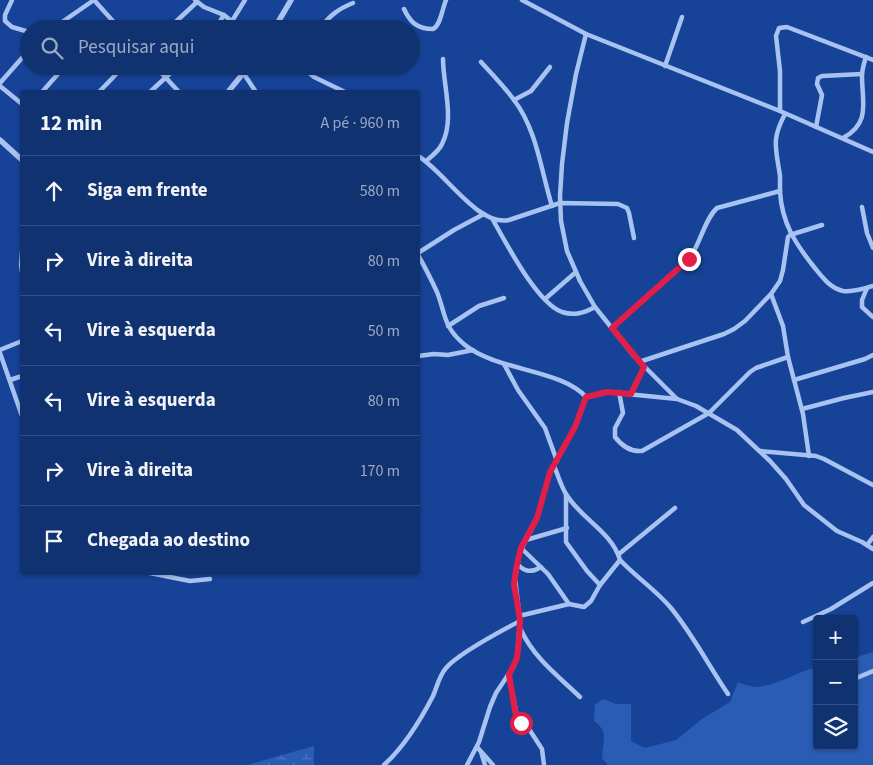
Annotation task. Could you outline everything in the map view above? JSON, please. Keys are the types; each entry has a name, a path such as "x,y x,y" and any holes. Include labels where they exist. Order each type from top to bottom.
{"street":[{"path":"12,0 5,15 6,21 12,27 20,29"},
{"path":"65,20 94,0 110,20"},
{"path":"233,20 245,0"},
{"path":"279,20 290,0"},
{"path":"420,27 433,29 438,25 446,0"},
{"path":"522,0 586,34 844,138 873,152"},
{"path":"177,20 196,1 231,20"},
{"path":"327,20 339,9 353,3"},
{"path":"404,8 410,20"},
{"path":"221,20 224,15"},
{"path":"665,66 682,17"},
{"path":"873,60 787,27 778,28 776,36 783,113 775,141 776,162 780,177 780,191 785,218 790,234 805,256 828,283 843,291 873,286"},
{"path":"586,34 576,74 562,164 561,221 567,251 595,307 639,362 677,399"},
{"path":"844,138 855,131 861,120 864,102 862,74 866,57"},
{"path":"426,161 439,149 445,136 448,97 443,59"},
{"path":"20,61 0,85 20,102"},
{"path":"481,62 514,100 537,149 552,206"},
{"path":"514,100 531,91 550,67"},
{"path":"816,127 822,95 817,84 818,78 822,76 862,74"},
{"path":"44,90 58,75"},
{"path":"101,90 115,75"},
{"path":"163,75 177,90"},
{"path":"152,90 169,75"},
{"path":"230,90 243,75"},
{"path":"245,75 255,90"},
{"path":"311,75 341,90"},
{"path":"0,140 20,158"},
{"path":"420,157 463,198 492,219 508,220 560,203 622,205 629,213 634,238"},
{"path":"612,328 689,259 716,208 780,191"},
{"path":"862,207 867,233 873,248"},
{"path":"420,253 454,230 484,214"},
{"path":"492,219 530,282 558,310 570,314 579,314 595,307"},
{"path":"790,234 822,225"},
{"path":"639,362 734,329 745,322 777,286 782,275 786,243 790,234"},
{"path":"420,258 437,292 448,326 465,345 504,364 555,379 578,390 586,397"},
{"path":"546,299 576,272"},
{"path":"867,288 862,300 862,307 873,317"},
{"path":"771,294 783,326 788,357 802,409 809,456"},
{"path":"448,326 479,306 504,298"},
{"path":"20,342 0,354 20,410"},
{"path":"420,356 448,355 473,350"},
{"path":"794,380 873,355"},
{"path":"619,392 623,412 616,428 615,437 626,447 637,451 649,447 710,413 756,368 788,357"},
{"path":"504,364 518,390 545,428 557,461"},
{"path":"631,394 644,367"},
{"path":"10,380 20,377"},
{"path":"586,397 607,392 619,392 677,399 710,413 737,430 760,451 786,479 804,505 837,531 873,549"},
{"path":"802,409 873,392"},
{"path":"467,765 479,749 490,707 496,693 509,675 517,658 520,618 514,584 521,548 537,518 554,466 575,427 586,397"},
{"path":"760,451 824,459 873,485"},
{"path":"554,466 566,494 608,539 620,560 669,606 703,652 728,694"},
{"path":"566,494 566,542 587,571 600,585"},
{"path":"618,554 674,508"},
{"path":"526,540 567,528"},
{"path":"867,545 873,537"},
{"path":"521,548 558,586 569,604"},
{"path":"384,765 402,746 430,701 440,676 447,667 520,618 569,604 584,607 591,601 600,585 620,560"},
{"path":"517,564 522,569 530,572 541,567"},
{"path":"160,575 190,581 210,579"},
{"path":"803,622 832,609 873,583"},
{"path":"520,628 536,656 580,697"},
{"path":"858,677 873,671"},
{"path":"509,675 516,716 542,749 544,765"},
{"path":"479,749 484,765"},
{"path":"479,749 493,765"}],"green space":[{"path":"873,652 873,765 608,765 602,758 604,733 594,721 595,704 604,699 616,704 631,704 631,741 645,748 676,740 702,719 730,702 738,682 754,687 770,685 813,668 813,750 858,750 858,657"},
{"path":"314,746 314,765 247,765"}],"route":[{"path":"521,723 516,716 509,675 517,658 519,639 520,620 514,584 521,548 537,518 550,472 575,427 586,397 607,392 631,394 644,367 612,328 689,259"}]}
